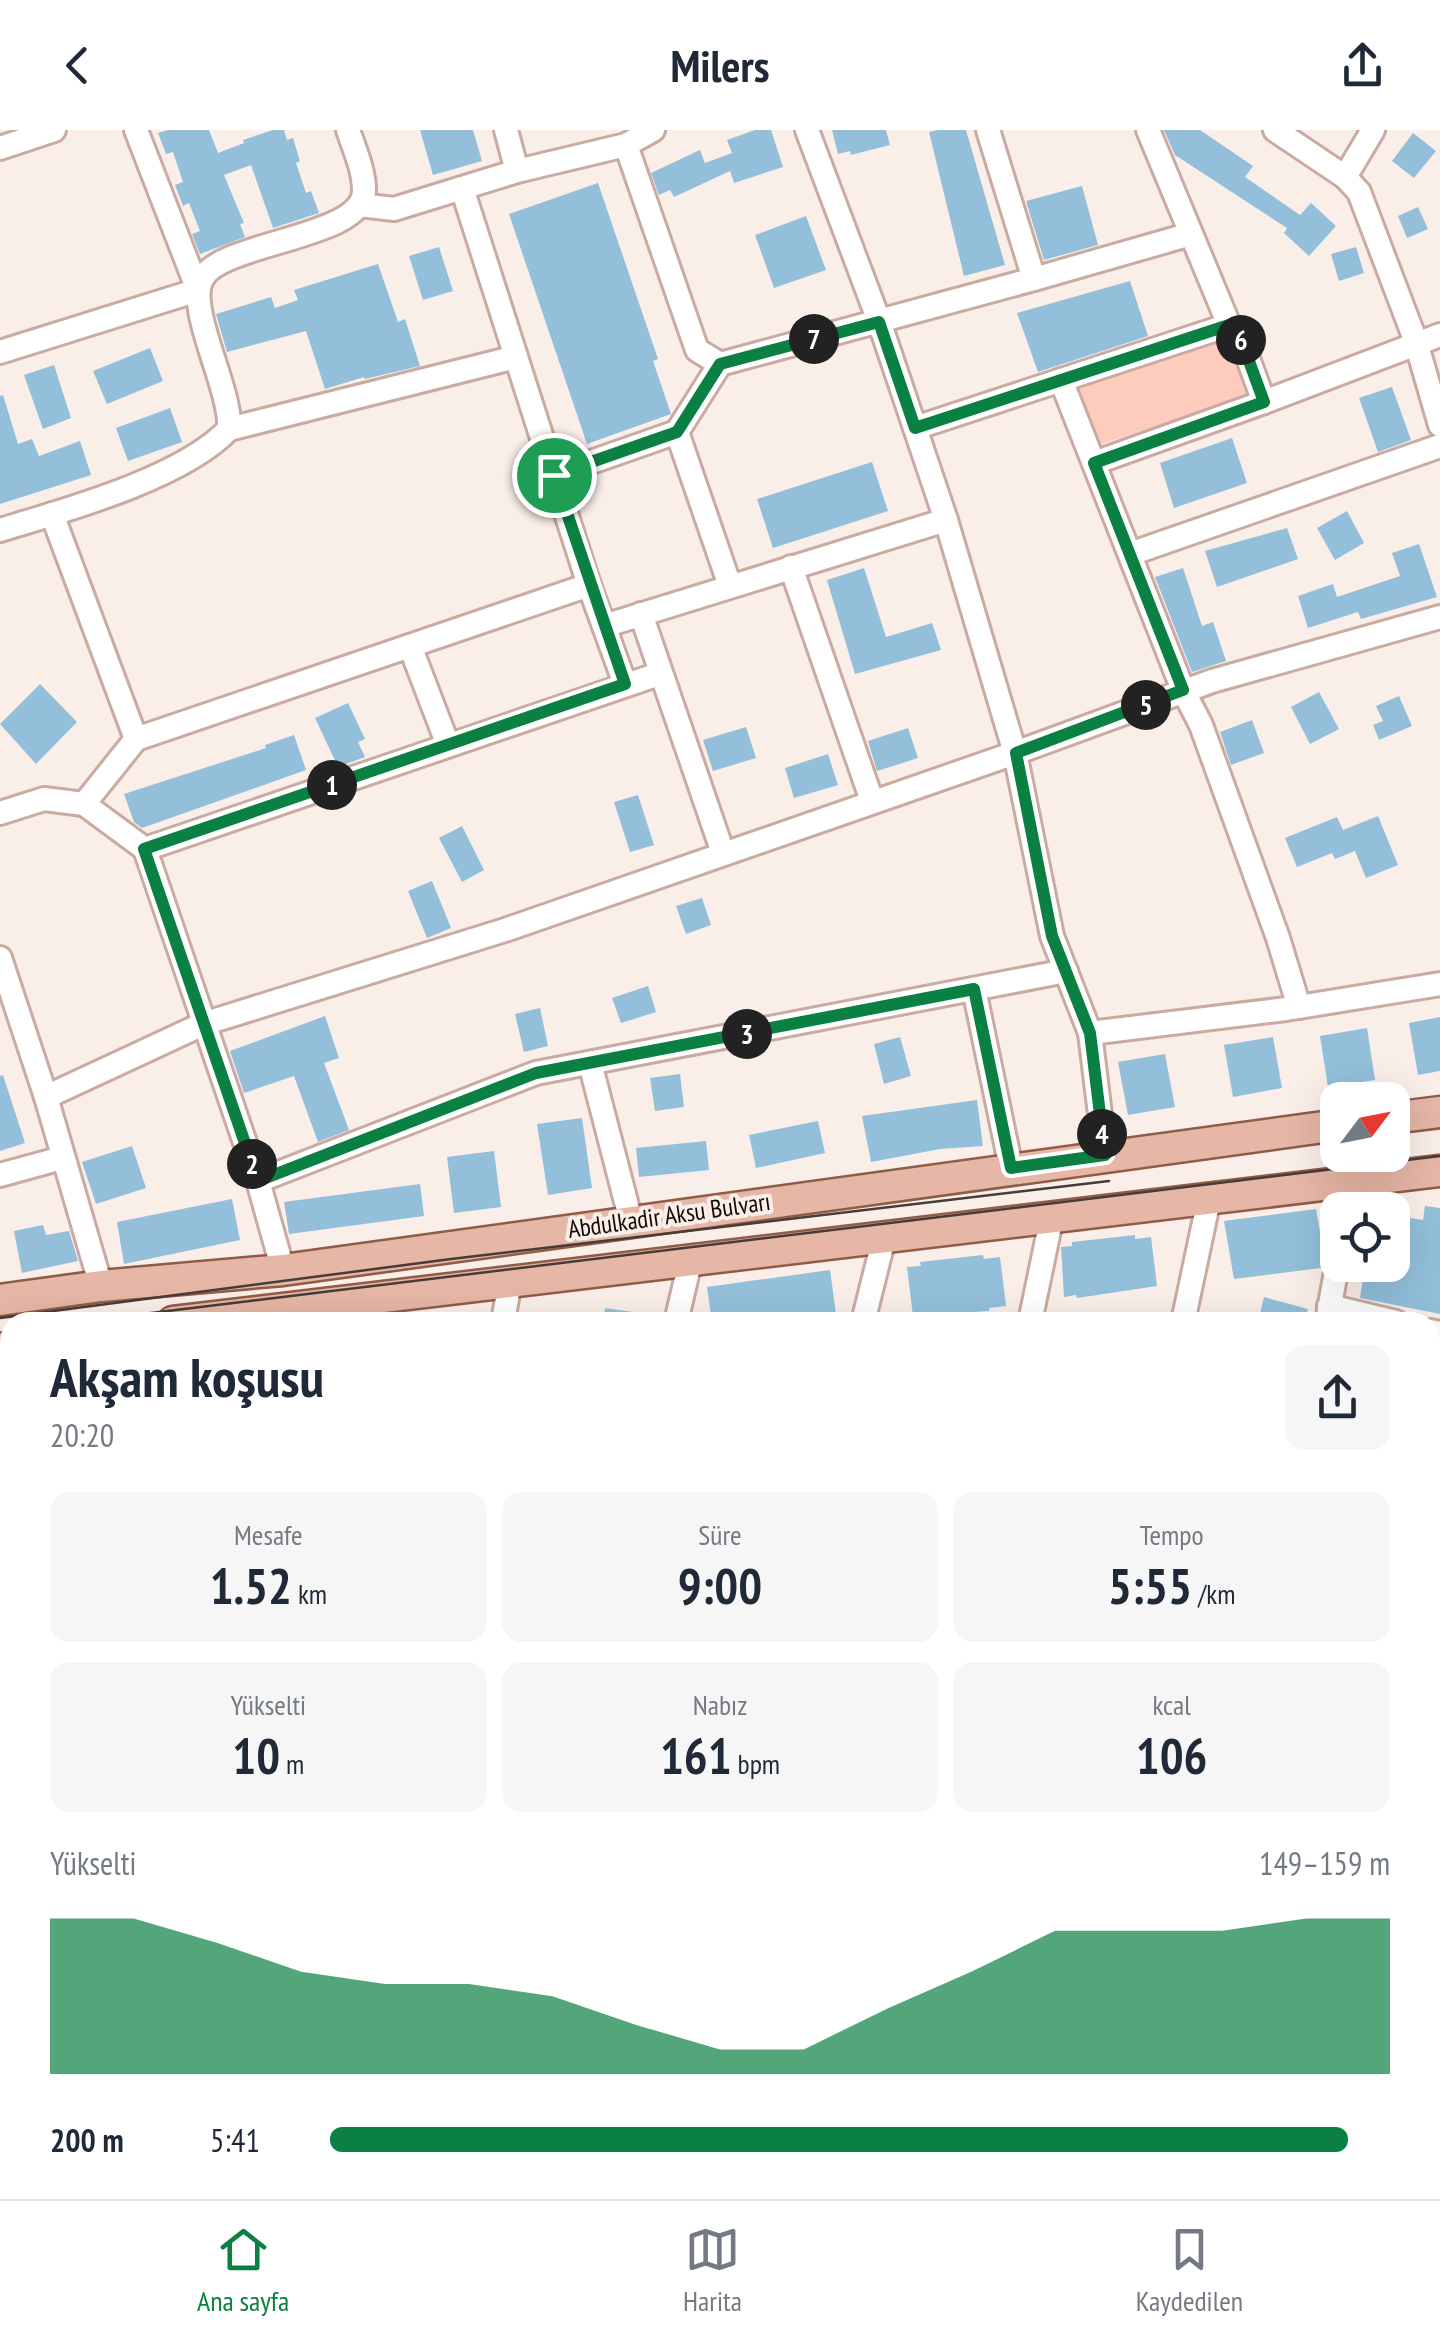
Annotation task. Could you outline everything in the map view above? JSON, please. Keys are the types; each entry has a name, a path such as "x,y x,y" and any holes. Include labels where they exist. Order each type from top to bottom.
{"main road":[{"path":"1410,1116 1440,1112"},
{"name":"Abdulkadir Aksu Bulvarı","path":"0,1300 101,1286 283,1270 1320,1127"},
{"path":"334,1312 366,1310 510,1280 1440,1170"}],"street":[{"path":"0,148 54,130"},
{"path":"136,130 198,290 208,340 228,404 230,428"},
{"path":"198,290 203,274 214,267 337,223 360,205 365,193 348,130"},
{"path":"506,130 517,172"},
{"path":"360,205 394,208 626,145 653,130"},
{"path":"807,130 879,322 946,520 1016,753 1052,936 1090,1033 1105,1155"},
{"path":"988,130 1034,279"},
{"path":"1148,130 1229,325 1238,331 1264,402"},
{"path":"1275,130 1344,177 1359,192 1416,342 1440,425"},
{"path":"1344,177 1373,130"},
{"path":"626,145 697,350 720,364"},
{"path":"462,188 589,585 625,684"},
{"path":"554,475 677,432 720,364 1191,234"},
{"path":"0,352 198,290"},
{"path":"915,428 1229,325"},
{"path":"1094,463 1440,334"},
{"path":"0,530 193,459 230,428 516,357"},
{"path":"1061,380 1183,690 1201,725 1299,1006"},
{"path":"677,432 730,586"},
{"path":"1130,554 1440,446"},
{"path":"52,514 136,739"},
{"path":"604,626 946,520"},
{"path":"791,567 872,801"},
{"path":"84,804 136,739 589,585"},
{"path":"640,614 723,853"},
{"path":"46,1097 204,1024 506,930 1016,753 1183,690 1440,616"},
{"path":"410,646 448,744"},
{"path":"144,849 659,674"},
{"path":"0,814 44,800 84,804 144,849 258,1181 283,1270"},
{"path":"0,958 4,987 46,1097 101,1286"},
{"path":"258,1181 536,1073 1066,970"},
{"path":"1090,1033 1440,984"},
{"path":"974,989 1011,1168"},
{"path":"590,1063 631,1221"},
{"path":"0,1175 62,1158"},
{"path":"1349,1192 1352,1179"},
{"path":"1185,1312 1209,1199"},
{"path":"1032,1312 1052,1216"},
{"path":"866,1312 884,1238"},
{"path":"678,1312 691,1258"},
{"path":"504,1312 510,1280"},
{"path":"1328,1312 1334,1282"}],"shaded area":[{"path":"1231,337 1250,396 1098,445 1078,387"}],"building":[{"path":"209,130 218,153 244,143 243,140 284,130 287,140 293,138 306,193 311,191 319,213 273,228 251,165 224,175 244,223 240,224 245,237 200,254 192,234 200,231 189,203 183,206 175,185 183,182 173,152 166,154 158,133"},
{"path":"420,130 473,130 482,161 433,175"},
{"path":"755,130 771,130 783,167 734,183 730,171 674,197 670,190 659,195 651,173 700,150 705,163 732,153 727,140"},
{"path":"832,130 886,130 890,145 851,155 850,151 838,154"},
{"path":"966,130 1005,265 964,276 929,132"},
{"path":"1164,130 1200,130 1253,166 1245,177 1300,215 1311,203 1336,226 1309,256 1284,233 1287,228 1175,155"},
{"path":"1413,133 1436,151 1414,178 1392,161"},
{"path":"598,183 658,359 653,361 671,414 587,444 509,214"},
{"path":"1082,186 1098,245 1044,260 1026,201"},
{"path":"1418,207 1428,229 1407,238 1398,216"},
{"path":"806,216 826,270 774,288 755,235"},
{"path":"439,247 453,291 423,300 409,256"},
{"path":"1356,247 1364,273 1339,281 1331,254"},
{"path":"378,264 398,322 405,319 420,366 325,389 306,331 227,352 216,314 271,297 275,308 298,300 294,290"},
{"path":"1130,281 1148,336 1038,372 1017,313"},
{"path":"150,348 163,381 107,404 93,371"},
{"path":"54,365 71,418 43,429 24,375"},
{"path":"1392,387 1411,440 1378,452 1359,398"},
{"path":"3,395 18,444 32,439 39,456 80,441 91,475 0,504"},
{"path":"170,408 182,442 128,461 116,428"},
{"path":"1232,438 1247,483 1174,508 1160,463"},
{"path":"872,462 888,511 773,548 757,499"},
{"path":"1347,511 1364,543 1335,560 1317,528"},
{"path":"1287,528 1298,559 1217,587 1205,551"},
{"path":"1419,544 1437,597 1361,619 1358,612 1308,628 1298,596 1333,584 1337,597 1400,576 1392,553"},
{"path":"864,568 886,637 932,623 941,650 855,674 827,580"},
{"path":"1183,568 1202,626 1213,622 1226,661 1192,672 1155,577"},
{"path":"40,684 77,722 36,764 0,724"},
{"path":"1319,692 1339,729 1310,744 1291,707"},
{"path":"1399,696 1412,726 1379,740 1373,725 1383,721 1376,706"},
{"path":"348,703 365,739 358,742 365,757 338,767 315,718"},
{"path":"1252,720 1264,753 1231,765 1220,732"},
{"path":"746,727 756,758 713,771 703,740"},
{"path":"908,728 918,758 877,771 868,741"},
{"path":"294,735 306,770 142,828 134,822 124,794 266,748 265,745"},
{"path":"828,754 838,785 794,798 785,768"},
{"path":"638,795 654,845 630,852 614,802"},
{"path":"1378,816 1398,865 1366,878 1355,851 1335,859 1332,853 1297,867 1285,838 1337,817 1343,830"},
{"path":"462,826 484,870 462,882 439,838"},
{"path":"432,881 451,928 427,938 408,891"},
{"path":"702,898 711,925 686,934 676,906"},
{"path":"648,986 656,1012 621,1023 612,998"},
{"path":"540,1008 548,1046 524,1052 515,1014"},
{"path":"325,1016 339,1058 324,1063 349,1130 318,1142 294,1076 244,1093 230,1051"},
{"path":"1440,1017 1440,1071 1418,1075 1409,1023"},
{"path":"1367,1028 1375,1080 1327,1082 1320,1036"},
{"path":"900,1037 911,1076 884,1084 874,1044"},
{"path":"1273,1037 1282,1088 1233,1097 1224,1045"},
{"path":"1165,1054 1175,1107 1128,1115 1118,1062"},
{"path":"680,1074 684,1107 655,1111 650,1078"},
{"path":"3,1075 25,1143 0,1151 0,1076"},
{"path":"977,1100 983,1146 940,1149 871,1162 862,1116"},
{"path":"582,1118 592,1188 548,1195 537,1124"},
{"path":"818,1121 825,1153 756,1168 749,1135"},
{"path":"706,1141 709,1170 639,1177 636,1148"},
{"path":"132,1146 146,1188 96,1204 82,1162"},
{"path":"494,1151 501,1207 454,1213 447,1157"},
{"path":"420,1184 424,1216 289,1234 284,1202"},
{"path":"232,1199 240,1240 124,1264 117,1222"},
{"path":"1425,1206 1440,1208 1440,1312 1360,1298 1362,1282 1410,1282 1410,1218 1423,1220"},
{"path":"1316,1209 1320,1268 1234,1279 1224,1221"},
{"path":"43,1225 46,1235 69,1231 78,1261 22,1273 14,1231"},
{"path":"1135,1235 1135,1239 1151,1237 1157,1286 1064,1297 1061,1247 1072,1246 1072,1242"},
{"path":"983,1255 984,1259 1000,1257 1006,1306 974,1312 913,1312 907,1267 921,1266 920,1262"},
{"path":"830,1270 836,1312 711,1312 707,1287"},
{"path":"1264,1297 1308,1309 1307,1312 1260,1312"}],"tram line":[{"path":"159,1312 1440,1156"},
{"path":"46,1312 451,1259 1109,1181"}],"route":[{"path":"879,322 915,428 1229,325 1238,331 1264,402 1094,463 1183,690 1016,753 1052,936 1090,1033 1105,1155 1011,1168 974,989 536,1073 258,1181 144,849 625,684 554,475 677,432 720,364 879,322"}]}
